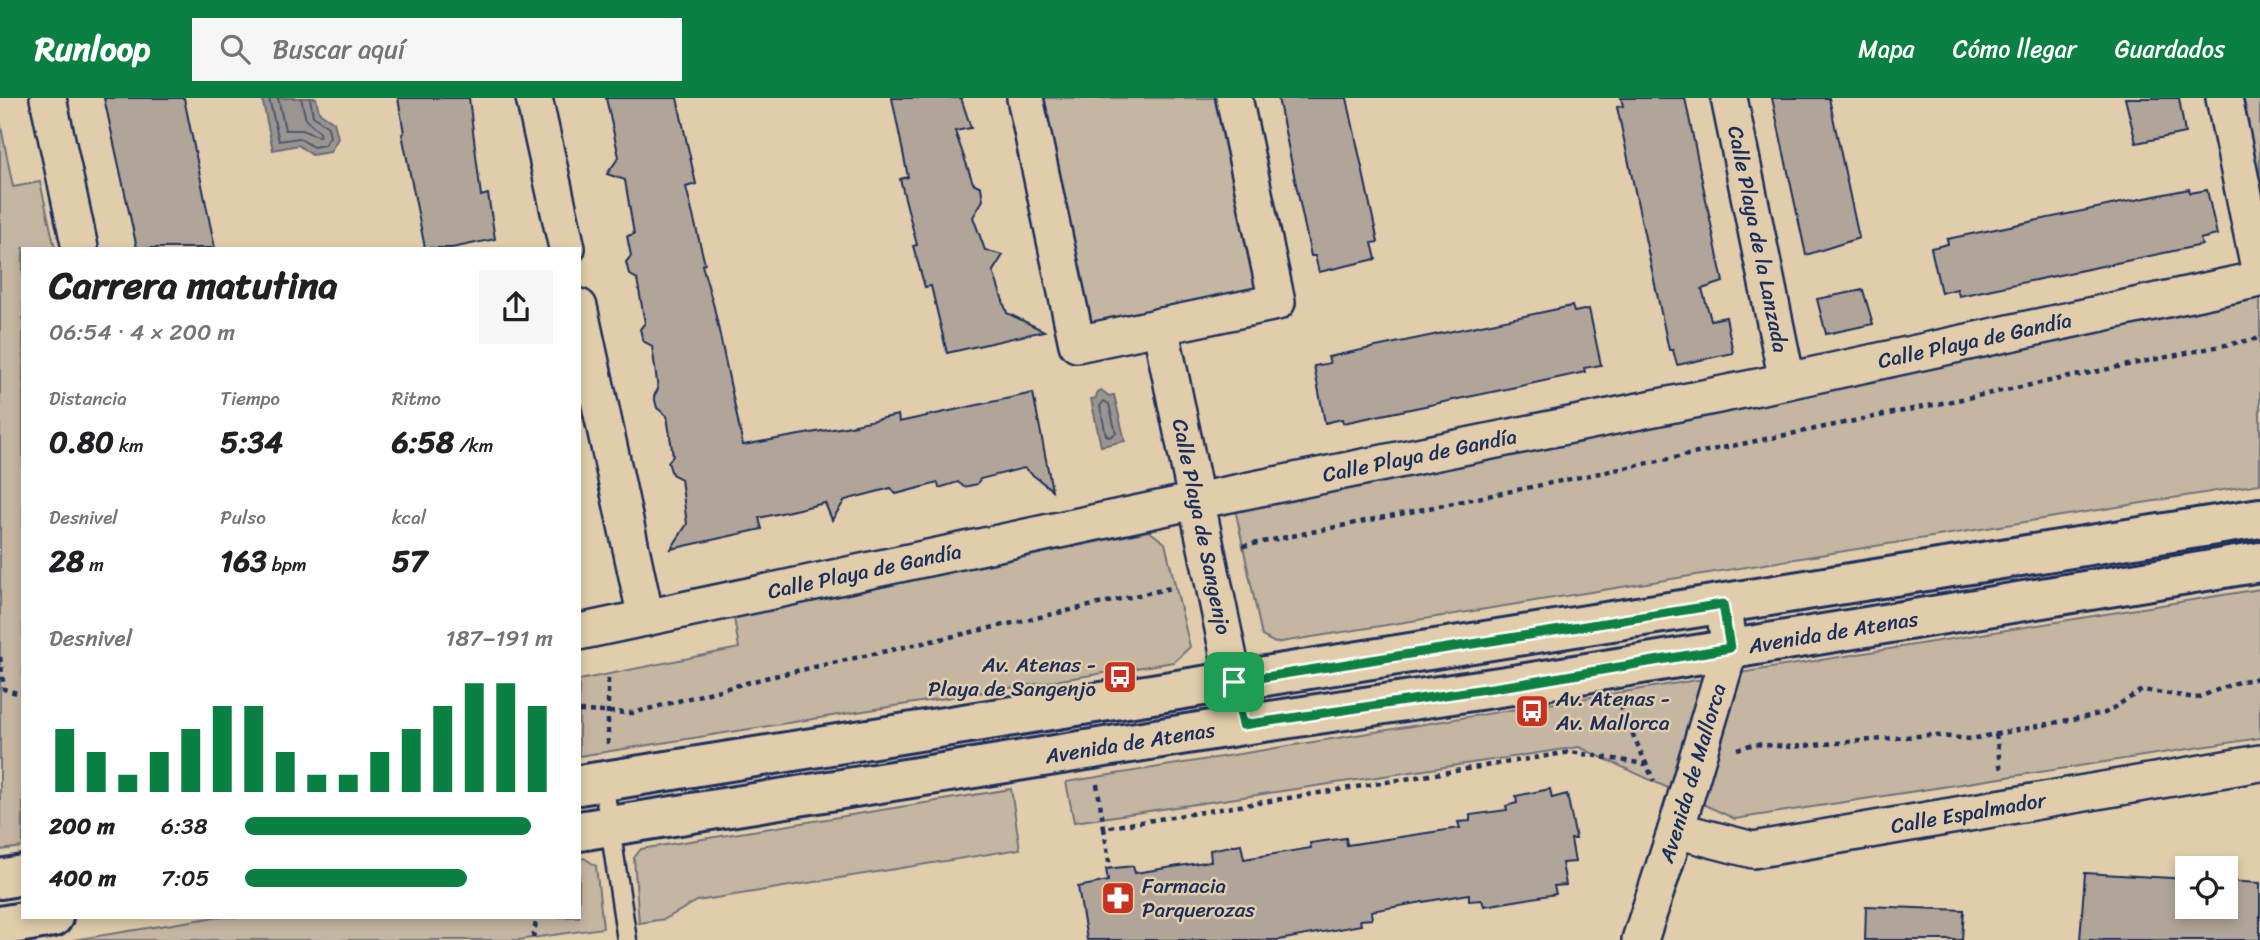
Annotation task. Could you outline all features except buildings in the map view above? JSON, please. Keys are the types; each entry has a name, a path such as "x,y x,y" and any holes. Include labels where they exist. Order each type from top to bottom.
{"main road":[{"name":"Avenida de Atenas","path":"596,773 1234,682 2260,518"},
{"name":"Avenida de Atenas","path":"594,829 1243,725 1526,683 2260,562"},
{"path":"0,879 21,876"},
{"path":"0,926 41,919"}],"street":[{"path":"48,98 80,247"},
{"path":"534,98 567,247"},
{"path":"1026,98 1077,344 1277,302 1234,98"},
{"name":"Calle Playa de la Lanzada","path":"1729,98 1787,381"},
{"path":"2224,98 2260,273"},
{"name":"Calle Playa de Gandía","path":"581,632 1196,501 1787,381 2260,279"},
{"path":"581,316 646,618"},
{"name":"Calle Playa de Sangenjo","path":"1160,326 1243,725"},
{"name":"Avenida de Mallorca","path":"1640,940 1730,648 1723,604"},
{"name":"Calle Espalmador","path":"1676,830 1753,850 2260,763"}],"lane":[{"path":"596,773 594,829 627,940"}],"path":[{"path":"1243,546 2260,338"},
{"path":"581,712 634,713 765,678 1175,587"},
{"path":"0,657 4,689 21,694"},
{"path":"596,773 608,712 608,674"},
{"path":"1731,751 1754,744 1791,747 1929,736 1971,739 2105,713 2142,690 2196,698 2241,681 2260,678"},
{"path":"1619,704 1658,788"},
{"path":"1996,734 2003,783"},
{"path":"1104,828 1571,752 1645,764"},
{"path":"1096,776 1110,869"},
{"path":"533,938 537,919"}],"shaded area":[{"path":"1044,98 1216,98 1256,289 1091,324"},
{"path":"2240,98 2260,98 2260,196"},
{"path":"0,122 13,187 40,182 55,247 21,247 21,847 0,850"},
{"path":"2260,297 2260,484 1275,643 1262,636 1236,513 1240,507"},
{"path":"1149,531 1165,543 1190,647 1174,662 581,756 581,680 739,648 734,618"},
{"path":"2260,589 2260,738 1735,819 1579,747 1074,822 1066,782"},
{"path":"1011,789 1020,849 697,901 665,919 639,923 634,858 641,849"},
{"path":"581,859 596,866 603,928 518,940 73,940 204,919 581,919"}],"water":[{"path":"262,98 316,98 319,112 334,122 338,138 330,152 312,155 298,145 273,150"},
{"path":"1101,390 1109,396 1114,395 1125,441 1101,446 1091,399 1096,398"}],"place":[{"name":"Av. Atenas - Playa de Sangenjo","path":"1120,677"},
{"name":"Av. Atenas - Av. Mallorca","path":"1532,711"},
{"name":"Farmacia Parquerozas","path":"1118,898"}],"route":[{"path":"1723,604 1730,648 1526,683 1243,725 1234,682 1723,604"}]}
